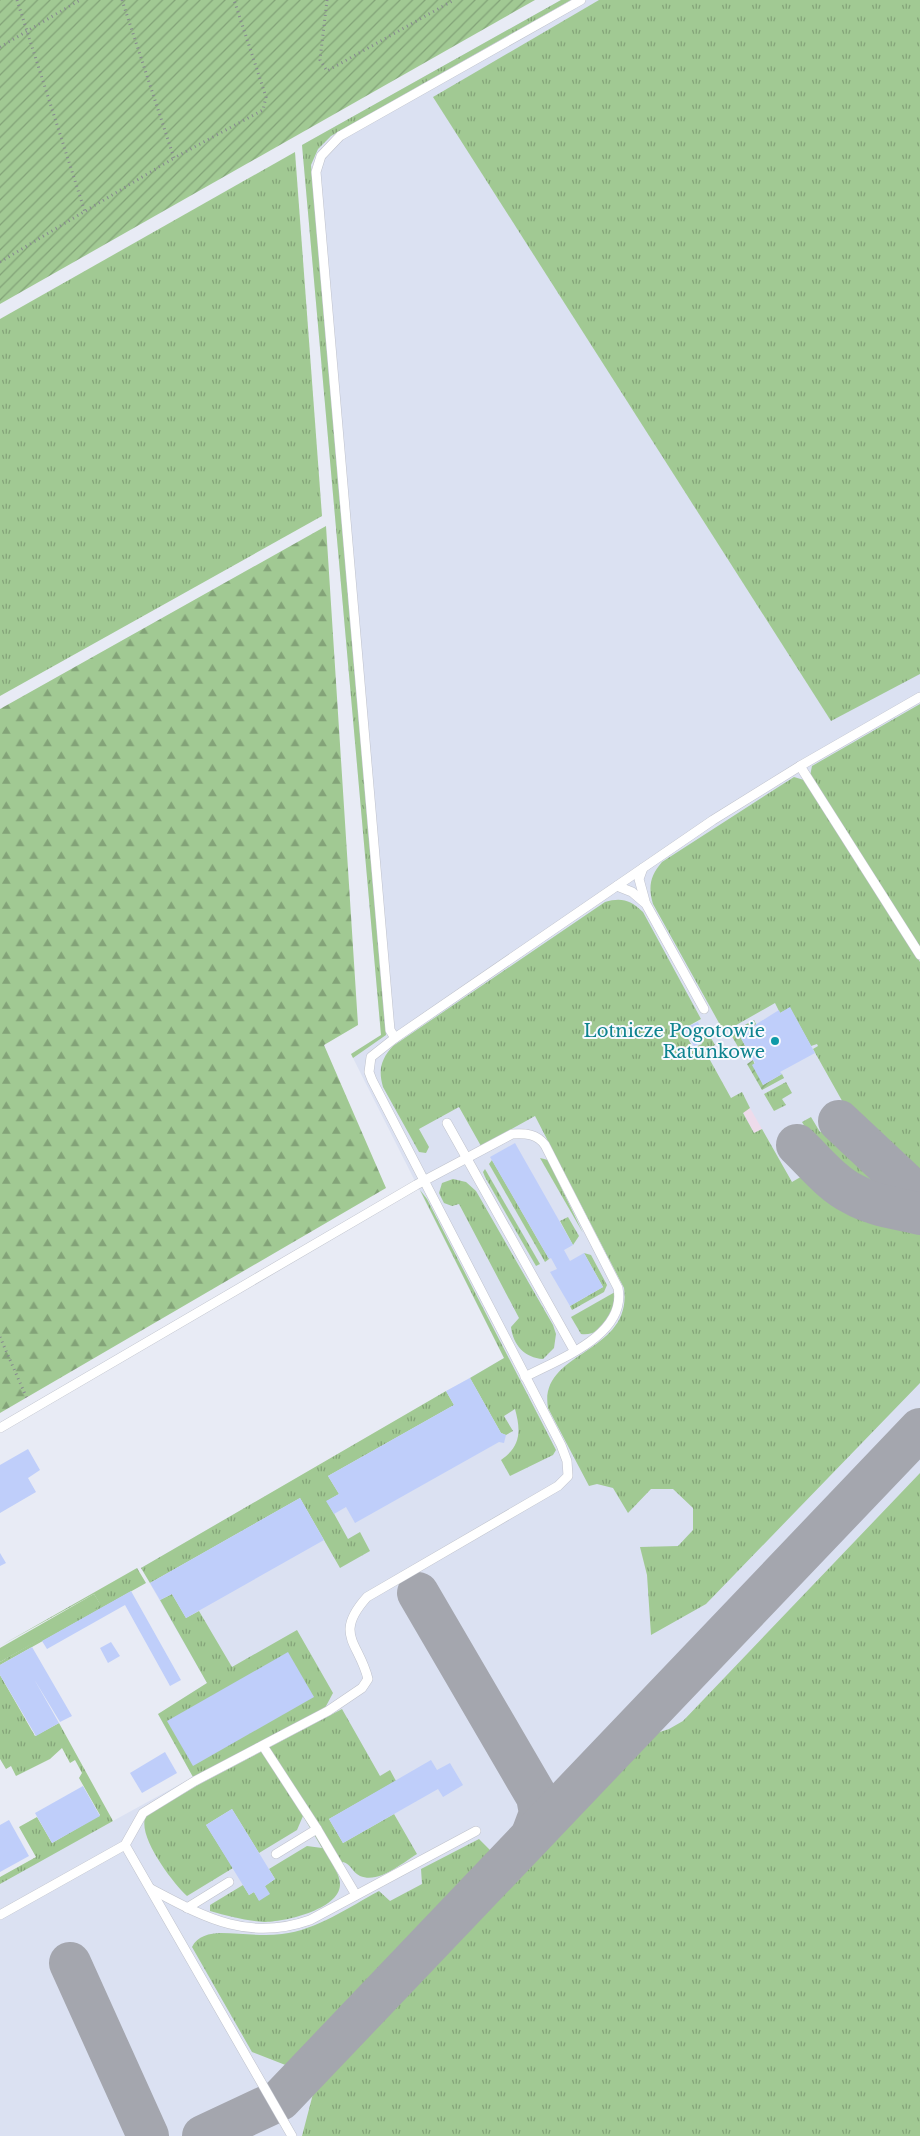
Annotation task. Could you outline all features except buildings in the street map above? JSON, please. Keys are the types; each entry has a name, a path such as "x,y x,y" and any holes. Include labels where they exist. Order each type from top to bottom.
{"lane":[{"path":"395,1038 390,1030 316,172 321,156 340,136 582,0"},
{"path":"0,1915 125,1845 143,1813 195,1781 328,1711 365,1684 368,1679 365,1669 353,1647 350,1632 352,1617 367,1598 564,1482 568,1470 565,1454 369,1072 371,1057 395,1038 713,820 800,766 920,697"},
{"path":"800,766 920,955"},
{"path":"643,868 639,879 646,904 704,1009"},
{"path":"617,886 632,892 646,904"},
{"path":"448,1124 574,1350"},
{"path":"0,1428 424,1181 512,1134 532,1135 540,1138 618,1288 620,1297 618,1312 607,1328 598,1336 525,1377"},
{"path":"263,1746 317,1829 356,1895"},
{"path":"276,1854 317,1829"},
{"path":"151,1889 187,1908 225,1924 253,1929 272,1929 310,1920 476,1831"},
{"path":"125,1845 292,2136"},
{"path":"187,1908 229,1882"}],"path":[{"path":"18,0 85,212"},
{"path":"0,46 80,0"},
{"path":"122,0 174,158"},
{"path":"0,262 174,158 263,110 266,97 234,0"},
{"path":"327,0 320,60 327,72 454,0"},
{"path":"0,1337 33,1409"}],"shaded area":[{"path":"561,0 920,0 920,2136 0,2136 0,1883 193,1777 158,1714 207,1683 141,1568 504,1358 351,1054 381,1035 302,145"},
{"path":"750,1108 762,1129 754,1133 743,1112"}],"green space":[{"path":"0,0 535,0 0,304"},
{"path":"561,0 571,0 331,136 318,149 311,165 386,1035 353,1058 351,1054 381,1035 302,145"},
{"path":"599,0 920,0 920,674 831,721 433,97"},
{"path":"295,152 322,516 0,696 0,319"},
{"path":"326,526 358,1025 324,1045 386,1188 0,1413 0,709"},
{"path":"920,704 920,949 810,776 812,766"},
{"path":"794,777 804,780 920,962 920,1383 706,1604 651,1635 647,1575 640,1547 678,1546 693,1530 693,1508 673,1489 651,1489 628,1513 613,1488 597,1484 589,1486 548,1408 549,1389 557,1374 615,1327 623,1310 624,1288 535,1116 481,1146 459,1107 419,1129 429,1147 426,1153 419,1152 383,1087 381,1070 383,1060 393,1046 605,902 626,901 643,912 701,1019 683,1029 693,1048 702,1044 698,1036 707,1031 715,1045 705,1051 731,1098 742,1092 750,1108 743,1113 754,1133 762,1129 792,1182 804,1175 790,1149 811,1137 802,1122 811,1117 820,1132 850,1115 813,1049 818,1046 817,1044 811,1046 790,1008 780,1013 775,1003 724,1032 653,904 650,887 655,872 662,862"},
{"path":"754,1020 757,1026 740,1035 746,1048 741,1052 730,1033"},
{"path":"753,1060 763,1085 782,1074 784,1078 762,1090 747,1064"},
{"path":"786,1082 792,1093 782,1099 786,1105 774,1111 764,1094"},
{"path":"540,1158 548,1160 583,1233"},
{"path":"492,1160 549,1259 545,1262 489,1164"},
{"path":"485,1169 540,1264 536,1266 485,1177 483,1172"},
{"path":"453,1179 466,1182 476,1191 553,1325 556,1334 554,1348 543,1359 525,1353 517,1345 511,1327 519,1318 459,1204 452,1206 444,1203 439,1193 442,1183"},
{"path":"420,1190 427,1199 556,1450 553,1455 510,1476 501,1460 508,1455 518,1438 515,1409 504,1416 513,1431 506,1435 501,1433 470,1378 504,1358"},
{"path":"568,1217 579,1236 573,1245 560,1221"},
{"path":"584,1253 591,1255 607,1285 604,1292 572,1310 570,1306 603,1287"},
{"path":"615,1292 614,1307 607,1322 596,1332 581,1334 571,1317"},
{"path":"446,1391 454,1405 328,1476 339,1494 327,1501 348,1539 360,1532 370,1551 340,1568 300,1498 150,1583 141,1568"},
{"path":"920,1473 920,2136 302,2136 314,2090 654,1734 669,1729 683,1721"},
{"path":"137,1568 146,1583 0,1665 0,1662 100,1604 94,1594 0,1646"},
{"path":"94,1594 101,1605 0,1662 0,1648"},
{"path":"172,1594 186,1618 199,1611 232,1667 297,1630 333,1693 325,1708 193,1777 158,1714 207,1683 160,1600"},
{"path":"0,1675 35,1736 59,1723 113,1821 0,1884 0,1877 36,1857 19,1827 37,1817 52,1843 100,1815 79,1778 82,1773 75,1760 70,1763 62,1748 50,1759 16,1776 11,1766 6,1769 0,1759"},
{"path":"342,1709 380,1776 390,1770 396,1781 329,1819 343,1843 394,1814 417,1854 382,1875 367,1878 360,1876 348,1864 343,1862 334,1867 340,1882 337,1894 321,1908 284,1920 250,1921 210,1911 210,1905 243,1885 249,1895 254,1892 259,1900 265,1886 275,1879 269,1869 307,1846 322,1848 303,1816 297,1830 259,1853 232,1809 206,1825 233,1868 187,1896 165,1870 151,1846 144,1824 146,1816 198,1785"},
{"path":"479,1839 492,1852 288,2066 252,2052 192,1947 197,1940 217,1933 267,1935 295,1932 320,1923 379,1891 390,1901 422,1884 421,1869"}],"taxiway":[{"path":"839,1121 920,1197"},
{"path":"797,1145 830,1178 853,1194 877,1204 920,1214"},
{"path":"203,2136 280,2100 920,1429"},
{"path":"418,1593 537,1797 540,1813 531,1837"},
{"path":"70,1963 148,2136"}],"place":[{"name":"Lotnicze Pogotowie Ratunkowe","path":"775,1041"}]}
